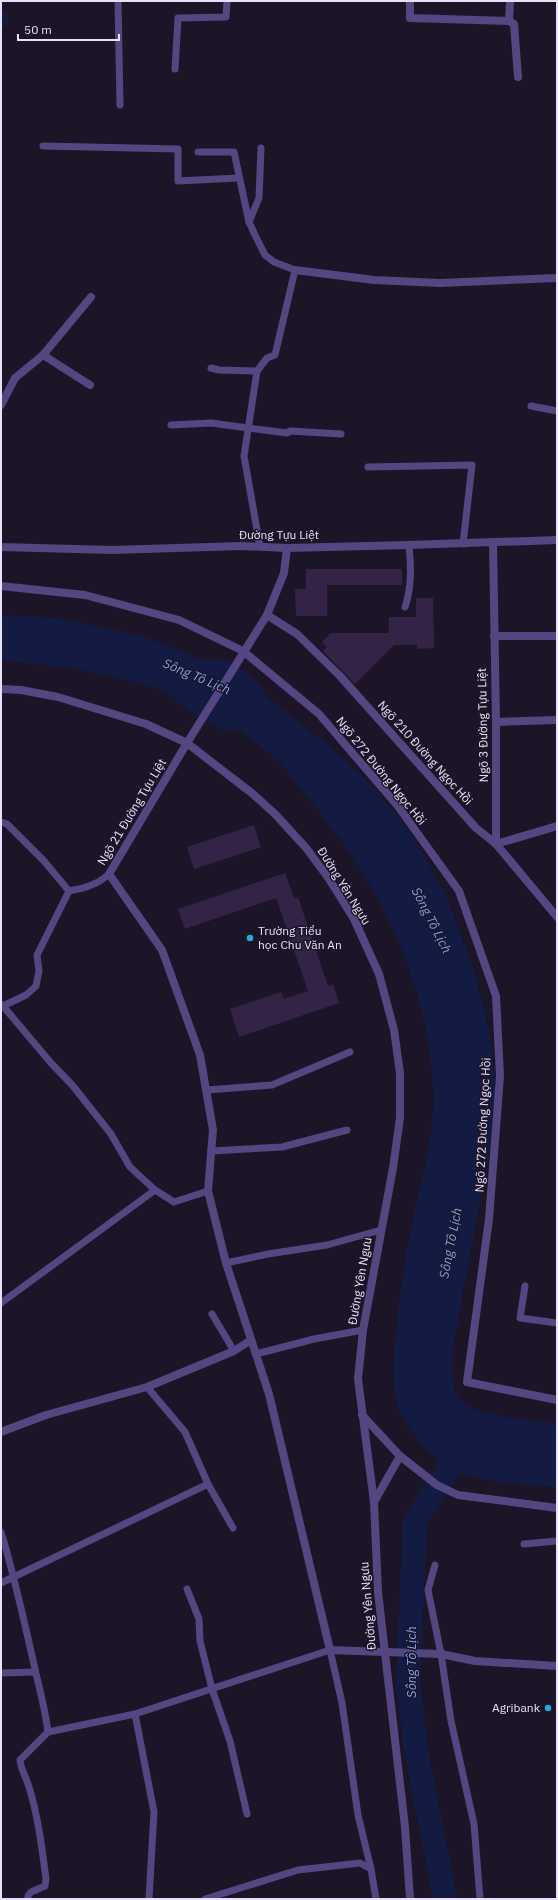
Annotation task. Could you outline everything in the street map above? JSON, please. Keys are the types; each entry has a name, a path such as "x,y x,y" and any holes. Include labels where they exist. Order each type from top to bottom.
{"street":[{"path":"410,1 410,18 509,21 514,24 518,77"},
{"path":"509,21 510,1"},
{"path":"295,270 374,280 440,283 557,278"},
{"path":"1,405 15,378 43,355 91,297"},
{"path":"43,355 90,385"},
{"name":"Đường Tựu Liệt","path":"1,548 112,550 260,547 287,548 463,544 557,540"},
{"name":"Ngõ 3 Đường Tựu Liệt","path":"493,543 496,722 496,844"},
{"path":"1,586 92,597 179,620 243,651 267,615 284,573 287,548"},
{"name":"Ngõ 210 Đường Ngọc Hồi","path":"267,615 297,634 339,675 476,828 496,844 557,917"},
{"path":"494,636 557,636"},
{"name":"Ngõ 21 Đường Tựu Liệt","path":"109,874 243,651"},
{"name":"Ngõ 272 Đường Ngọc Hồi","path":"243,651 319,714 397,805 459,891 496,996 500,1076 489,1219 467,1382 557,1400"},
{"name":"Đường Yên Ngưu","path":"1,689 21,690 58,696 146,724 187,743 253,794 307,849 329,879 354,919 379,974 394,1030 400,1073 400,1118 394,1161 363,1330 358,1379 374,1502 378,1592 405,1827 410,1899"},
{"path":"496,722 557,720"},
{"path":"496,844 557,826"},
{"path":"109,874 162,950 200,1055 213,1130 208,1191 226,1263 269,1394 330,1650 384,1650 441,1654 475,1660 557,1666"},
{"path":"2,1430 46,1415 147,1387 234,1351 251,1340"},
{"path":"362,1415 400,1456 437,1485 458,1495 557,1508"},
{"path":"374,1502 400,1456"}],"lane":[{"path":"118,1 120,105"},
{"path":"175,69 178,18 226,17 227,1"},
{"path":"43,146 178,149 178,181 238,178"},
{"path":"249,222 259,198 261,148"},
{"path":"198,152 234,152 238,178 249,222 265,255 274,262 295,270 275,355 267,358 257,371 247,427 244,456 260,547"},
{"path":"211,368 219,370 257,371"},
{"path":"531,406 557,411"},
{"path":"171,425 211,423 287,433 290,431 341,434"},
{"path":"368,467 472,465 463,544"},
{"path":"405,607 410,593 411,571 409,545"},
{"path":"1,822 7,824 44,861 69,891 37,955 39,971 36,986 26,995 2,1005 51,1063 73,1086 106,1128 130,1167 155,1190 174,1202 208,1191"},
{"name":"Ngõ 21 Đường Tựu Liệt","path":"69,891 85,889 99,883 109,874"},
{"path":"207,1090 272,1085 350,1052"},
{"path":"212,1151 282,1147 347,1130"},
{"path":"1,1303 155,1190"},
{"path":"226,1263 268,1254 327,1245 381,1230"},
{"path":"525,1286 520,1318 557,1323"},
{"path":"212,1314 234,1351"},
{"path":"256,1354 314,1339 363,1330"},
{"path":"147,1387 185,1432 208,1484 233,1528"},
{"path":"1,1583 208,1484"},
{"path":"1,1532 14,1577 35,1672 45,1705 48,1732"},
{"path":"524,1544 557,1541"},
{"path":"435,1566 428,1590 441,1654 450,1721 474,1824 480,1899"},
{"path":"187,1589 199,1619 200,1641 212,1689 230,1741 247,1814"},
{"path":"28,1899 28,1896 32,1892 45,1886 46,1879 40,1835 29,1786 21,1767 20,1760 48,1732 135,1714 330,1650 342,1703 358,1815 371,1868 376,1899"},
{"path":"1,1673 35,1672"},
{"path":"135,1714 154,1812 149,1899"},
{"path":"205,1899 298,1870 360,1863 371,1868"}],"water":[{"path":"1,7 7,15 8,25 1,28"},
{"path":"1,615 56,618 142,636 203,660 221,659 235,664 260,684 265,696 322,740 366,779 411,833 444,891 475,972 489,1029 496,1088 492,1135 453,1347 452,1376 454,1388 462,1401 473,1408 486,1413 517,1419 557,1423 557,1487 491,1481 456,1471 438,1460 421,1443 407,1424 398,1405 394,1388 393,1370 399,1306 407,1249 428,1153 432,1120 433,1086 429,1046 421,1007 410,970 378,899 358,866 336,834 285,769 239,729 226,730 216,726 180,704 166,691 136,682 78,669 1,660"}],"building":[{"path":"306,569 402,569 402,585 327,585 327,616 296,616 295,589 306,589"},
{"path":"416,598 433,598 434,648 417,649 417,645 394,645 355,684 323,651 327,647 322,642 330,633 389,633 389,617 416,617"},
{"path":"254,825 261,847 194,869 187,847"},
{"path":"285,873 294,898 298,897 328,986 333,984 339,1003 239,1037 230,1009 281,992 284,999 308,991 276,898 185,929 178,909"}],"waterway":[{"name":"Sông Tô Lịch","path":"445,1899 416,1750 408,1681 415,1522 467,1438"}],"place":[{"name":"Trường Tiểu học Chu Văn An","path":"250,938"},
{"name":"Agribank","path":"548,1708"}]}
